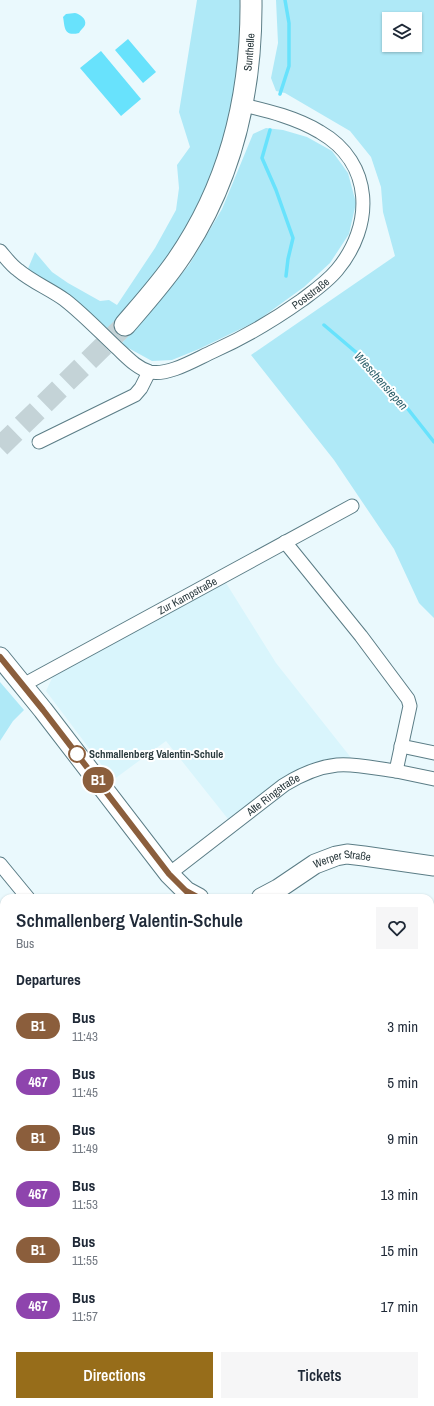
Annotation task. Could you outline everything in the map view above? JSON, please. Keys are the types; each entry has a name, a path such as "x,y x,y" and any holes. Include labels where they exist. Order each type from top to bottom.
{"main road":[{"name":"Sunthelle","path":"125,325 160,284 194,235 218,186 237,131 243,105 252,32 252,0"},
{"path":"0,657 43,710 169,874 186,891 192,894"},
{"name":"Werper Straße","path":"269,894 315,864 346,854 434,866"}],"street":[{"name":"Poststraße","path":"149,372 169,371 227,346 294,306 328,279 343,262 354,244 359,232 364,204 356,171 346,154 332,139 321,132 297,121 243,105"},
{"path":"0,251 16,269 65,301 90,322 132,363 149,372 138,392 125,400 39,442"},
{"name":"Zur Kampstraße","path":"23,685 352,506"},
{"path":"285,542 408,699 410,706 396,771"},
{"path":"401,746 434,753"},
{"name":"Alte Ringstraße","path":"169,874 284,785 317,769 338,764 396,771 434,779"},
{"path":"0,864 25,894"}],"shaded area":[{"path":"197,0 241,0 238,93 203,209 126,315 107,333 27,271 35,252 52,272 68,283 100,301 109,300 117,305 155,248 176,210 179,188 177,165 190,147 179,112"},
{"path":"276,0 434,0 434,618 419,603 394,549 334,460 251,355 395,256 383,212 381,187 371,157 350,131 285,93 276,91 271,78 278,43"},
{"path":"266,128 283,130 307,137 332,151 348,173 356,203 349,234 330,263 304,287 257,321 199,349 172,360 152,361 121,344 189,265 222,209 253,134"},
{"path":"226,583 276,663 352,759 289,775 228,819 166,741 113,780 46,691 54,674"},
{"path":"0,682 24,710 13,721 0,741"}],"water":[{"path":"75,13 83,17 85,25 79,33 74,34 67,32 63,17 66,14"},
{"path":"128,39 156,72 143,83 115,50"},
{"path":"101,51 141,99 121,116 80,68"}],"waterway":[{"name":"Wieschensiepen","path":"280,94 289,66 289,23 285,0"},
{"name":"Wieschensiepen","path":"270,130 262,158 276,190 293,238 286,276"},
{"name":"Wieschensiepen","path":"324,325 364,359 404,404 434,442"}],"tunnel":[{"path":"0,447 125,325"}],"bus line":[{"name":"B1","path":"0,657 105,789 169,874 178,884 191,894"}],"place":[{"name":"Schmallenberg Valentin-Schule","path":"77,754"}]}
